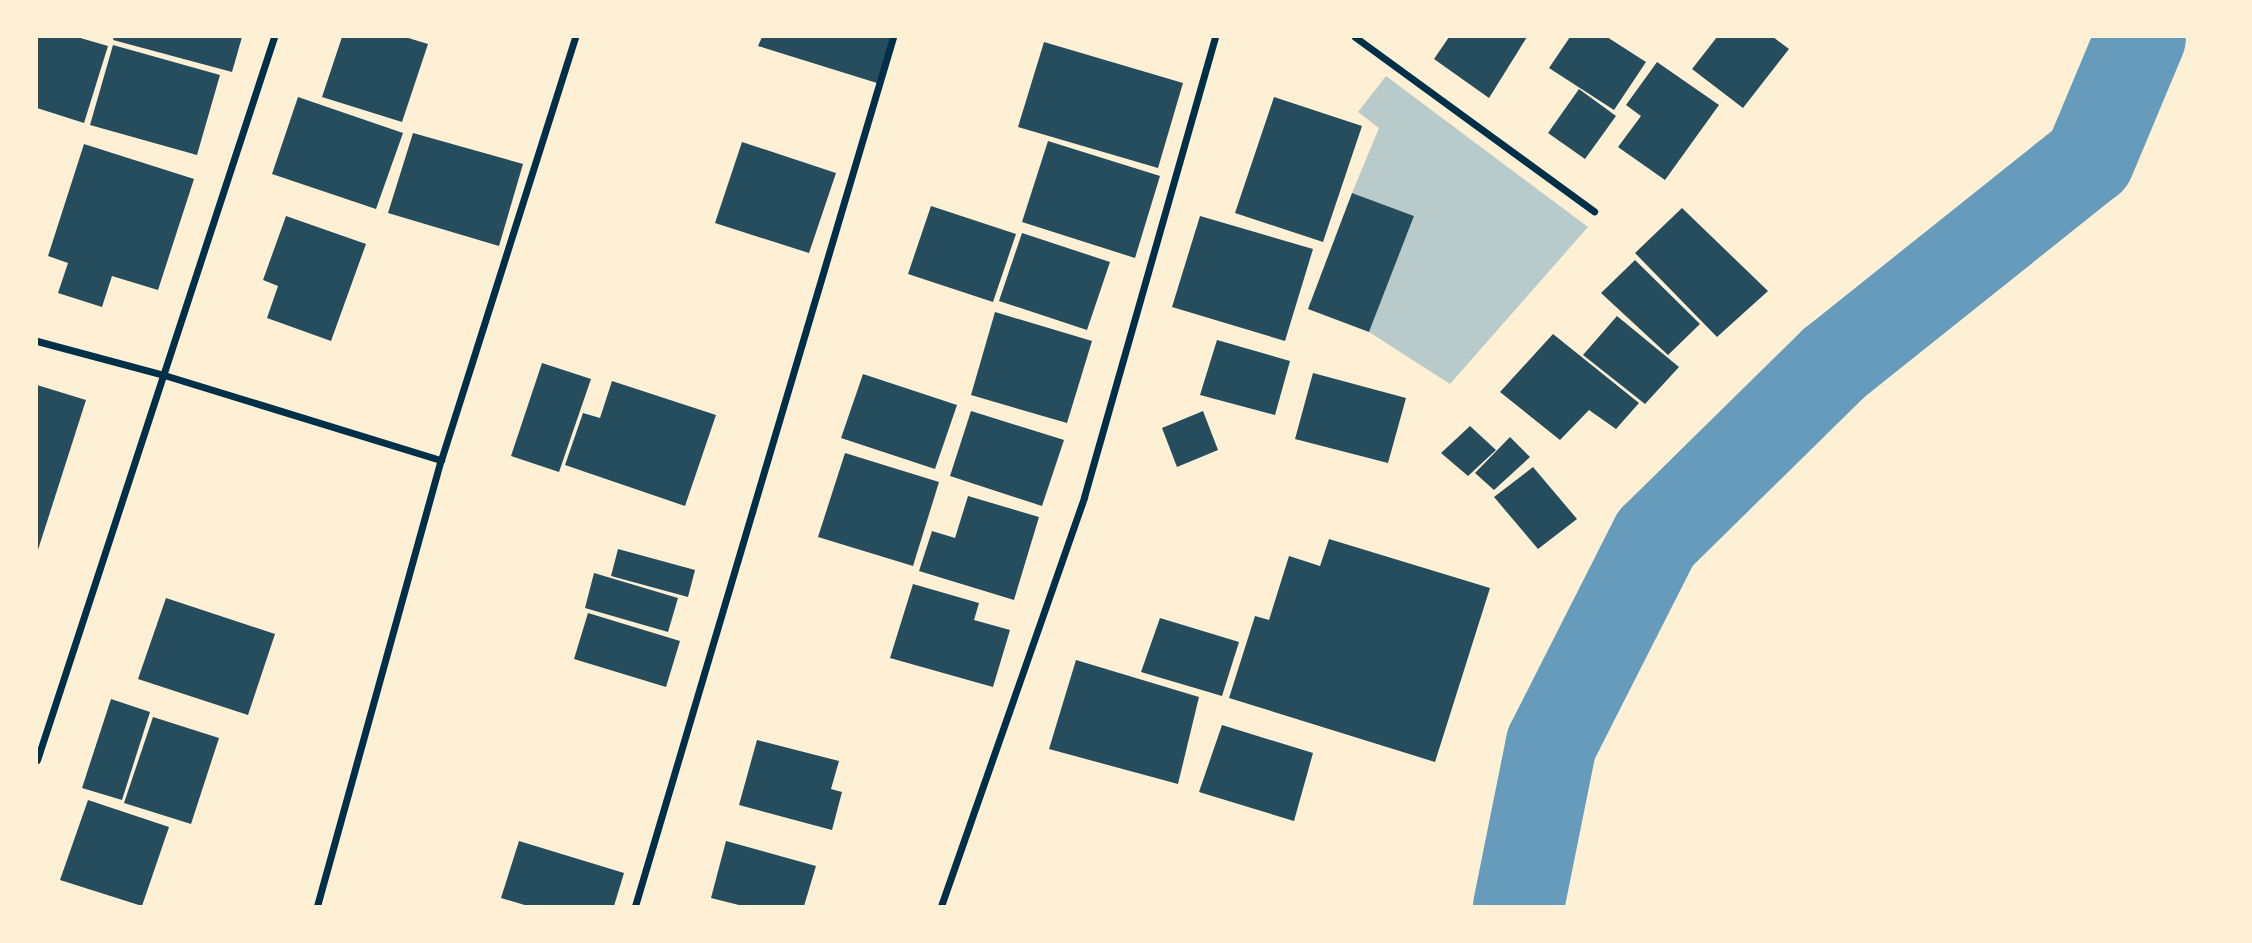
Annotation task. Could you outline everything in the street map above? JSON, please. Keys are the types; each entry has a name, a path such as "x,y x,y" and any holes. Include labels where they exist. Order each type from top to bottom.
{"street":[{"path":"37,760 274,37"},
{"path":"317,906 441,460 575,37"},
{"path":"635,906 893,37"},
{"path":"941,906 1084,497 1215,37"},
{"path":"1354,37 1594,211"},
{"path":"37,341 164,375 441,460"}],"shaded area":[{"path":"1386,76 1588,227 1450,384 1369,332 1414,216 1352,193 1379,128 1358,112"}],"building":[{"path":"37,37 77,37 108,46 84,123 37,108"},
{"path":"114,37 242,37 232,72 113,40"},
{"path":"342,37 405,37 428,44 402,122 322,97"},
{"path":"762,37 891,37 877,83 758,46"},
{"path":"1449,37 1527,37 1489,98 1434,59"},
{"path":"1570,37 1607,37 1646,62 1614,110 1549,68"},
{"path":"1717,37 1773,37 1789,49 1743,108 1692,69"},
{"path":"1044,42 1183,83 1158,168 1018,127"},
{"path":"113,45 220,75 197,155 90,125"},
{"path":"1657,62 1719,105 1665,180 1618,147 1641,116 1626,105"},
{"path":"1579,89 1616,116 1585,159 1548,133"},
{"path":"298,97 403,133 376,209 272,174"},
{"path":"1274,97 1362,126 1323,242 1235,213"},
{"path":"413,133 523,164 499,246 388,213"},
{"path":"1048,141 1160,176 1135,258 1022,222"},
{"path":"742,142 836,173 809,253 715,223"},
{"path":"84,144 194,179 158,290 112,276 102,307 58,293 68,263 48,256"},
{"path":"1352,193 1414,216 1369,332 1308,309"},
{"path":"931,206 1016,234 993,302 908,274"},
{"path":"1682,208 1768,291 1717,337 1635,253"},
{"path":"286,216 366,244 331,341 267,318 278,286 263,280"},
{"path":"1200,216 1313,249 1285,341 1172,307"},
{"path":"1022,233 1110,262 1087,330 999,301"},
{"path":"1635,260 1700,324 1668,355 1601,293"},
{"path":"995,312 1092,341 1067,423 971,395"},
{"path":"1617,316 1679,367 1645,404 1583,355"},
{"path":"1553,334 1639,403 1616,429 1589,410 1560,440 1500,392"},
{"path":"1217,340 1290,361 1275,415 1200,395"},
{"path":"542,363 591,379 559,472 511,456"},
{"path":"1313,373 1406,398 1388,463 1295,439"},
{"path":"863,374 957,405 935,469 841,438"},
{"path":"612,381 716,415 685,506 565,465 583,413 600,418"},
{"path":"37,385 86,400 37,553"},
{"path":"971,411 1064,440 1042,506 950,476"},
{"path":"1203,411 1218,450 1177,467 1162,428"},
{"path":"1470,426 1496,450 1468,476 1441,453"},
{"path":"1510,437 1530,457 1494,490 1475,473"},
{"path":"845,453 939,482 913,566 818,537"},
{"path":"1533,467 1577,519 1538,549 1494,497"},
{"path":"968,496 1039,517 1014,600 919,571 932,531 955,538"},
{"path":"1329,539 1490,588 1435,762 1229,698 1255,616 1269,620 1289,556 1320,566"},
{"path":"618,549 695,570 688,597 611,576"},
{"path":"594,573 678,598 668,632 585,608"},
{"path":"913,584 979,603 974,620 1010,630 993,687 890,658"},
{"path":"166,598 275,634 248,715 138,679"},
{"path":"588,613 680,641 666,687 574,659"},
{"path":"1160,618 1239,642 1222,696 1141,672"},
{"path":"1076,660 1199,697 1178,784 1049,749"},
{"path":"111,699 150,712 122,800 82,788"},
{"path":"153,717 219,738 191,824 124,803"},
{"path":"1222,725 1313,753 1294,821 1199,792"},
{"path":"757,740 839,761 831,789 842,792 832,830 739,805"},
{"path":"88,800 169,827 142,906 60,880"},
{"path":"519,841 624,873 614,906 528,906 501,898"},
{"path":"726,841 816,866 804,906 743,906 711,898"}],"waterway":[{"path":"1518,906 1551,743 1655,538 1833,363 2089,159 2140,37"}]}
